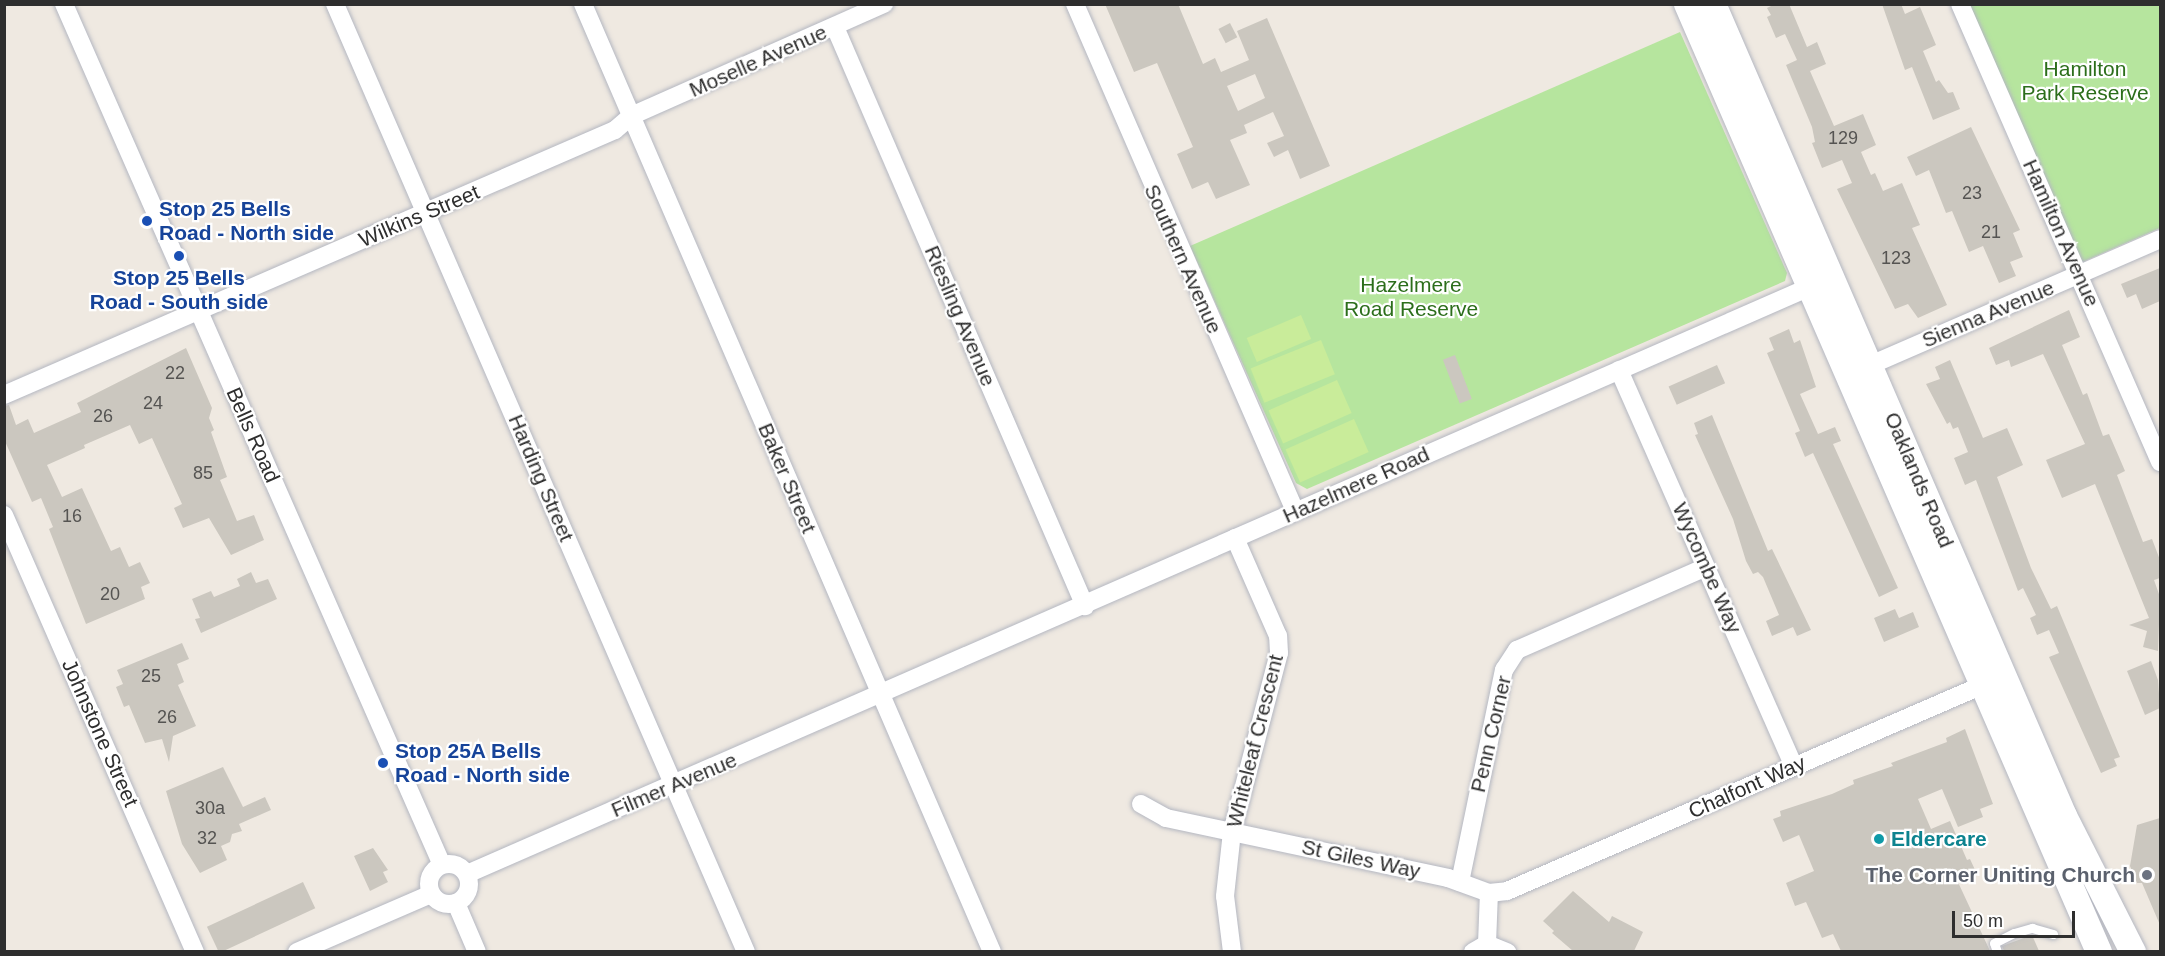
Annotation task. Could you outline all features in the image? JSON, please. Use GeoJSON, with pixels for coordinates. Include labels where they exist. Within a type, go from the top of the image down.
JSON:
{"type":"FeatureCollection","features":[{"type":"Feature","properties":{"kind":"main road","name":"Oaklands Road"},"geometry":{"type":"LineString","coordinates":[[1687,4],[1821,282]]}},
{"type":"Feature","properties":{"kind":"main road","name":"Oaklands Road"},"geometry":{"type":"LineString","coordinates":[[1713,4],[1821,282],[1994,680],[2099,951]]}},
{"type":"Feature","properties":{"kind":"main road","name":"Oaklands Road"},"geometry":{"type":"LineString","coordinates":[[1994,680],[2133,951]]}},
{"type":"Feature","properties":{"kind":"street","name":"Bells Road"},"geometry":{"type":"LineString","coordinates":[[64,4],[442,865]]}},
{"type":"Feature","properties":{"kind":"street","name":"Harding Street"},"geometry":{"type":"LineString","coordinates":[[335,4],[746,951]]}},
{"type":"Feature","properties":{"kind":"street","name":"Baker Street"},"geometry":{"type":"LineString","coordinates":[[583,4],[992,951]]}},
{"type":"Feature","properties":{"kind":"street","name":"Moselle Avenue"},"geometry":{"type":"LineString","coordinates":[[631,116],[884,4]]}},
{"type":"Feature","properties":{"kind":"street","name":"Southern Avenue"},"geometry":{"type":"LineString","coordinates":[[1075,4],[1175,242],[1295,511]]}},
{"type":"Feature","properties":{"kind":"street","name":"Hamilton Avenue"},"geometry":{"type":"LineString","coordinates":[[1960,4],[2160,462]]}},
{"type":"Feature","properties":{"kind":"street","name":"Riesling Avenue"},"geometry":{"type":"LineString","coordinates":[[835,27],[1085,606]]}},
{"type":"Feature","properties":{"kind":"street","name":"Wilkins Street"},"geometry":{"type":"LineString","coordinates":[[4,395],[615,130],[631,116]]}},
{"type":"Feature","properties":{"kind":"street","name":"Sienna Avenue"},"geometry":{"type":"LineString","coordinates":[[1859,370],[2160,239]]}},
{"type":"Feature","properties":{"kind":"street","name":"Hazelmere Road"},"geometry":{"type":"LineString","coordinates":[[881,695],[1295,511],[1821,282]]}},
{"type":"Feature","properties":{"kind":"street","name":"Wycombe Way"},"geometry":{"type":"LineString","coordinates":[[1619,370],[1794,766]]}},
{"type":"Feature","properties":{"kind":"street","name":"Johnstone Street"},"geometry":{"type":"LineString","coordinates":[[4,515],[195,951]]}},
{"type":"Feature","properties":{"kind":"street","name":"Whiteleaf Crescent"},"geometry":{"type":"LineString","coordinates":[[1232,951],[1225,896],[1232,832],[1279,653],[1278,636],[1235,538]]}},
{"type":"Feature","properties":{"kind":"street","name":"Penn Corner"},"geometry":{"type":"LineString","coordinates":[[1460,882],[1504,670],[1517,650],[1706,567]]}},
{"type":"Feature","properties":{"kind":"street","name":"Chalfont Way"},"geometry":{"type":"LineString","coordinates":[[1489,893],[1507,891],[1994,680]]}},
{"type":"Feature","properties":{"kind":"street","name":"Filmer Avenue"},"geometry":{"type":"LineString","coordinates":[[467,874],[881,695]]}},
{"type":"Feature","properties":{"kind":"street","name":"St Giles Way"},"geometry":{"type":"LineString","coordinates":[[1141,804],[1166,818],[1460,882],[1489,893]]}},
{"type":"Feature","properties":{"kind":"street"},"geometry":{"type":"LineString","coordinates":[[453,864],[467,874],[466,894],[456,903],[439,902],[431,894],[431,874],[442,865],[453,864]]}},
{"type":"Feature","properties":{"kind":"street"},"geometry":{"type":"LineString","coordinates":[[1489,893],[1480,948],[1508,951]]}},
{"type":"Feature","properties":{"kind":"street"},"geometry":{"type":"LineString","coordinates":[[297,951],[431,894]]}},
{"type":"Feature","properties":{"kind":"street"},"geometry":{"type":"LineString","coordinates":[[456,903],[477,951]]}},
{"type":"Feature","properties":{"kind":"lane"},"geometry":{"type":"LineString","coordinates":[[1997,951],[1994,943],[2014,933],[2032,928],[2053,934]]}},
{"type":"Feature","properties":{"kind":"green space","name":"Hamilton Park Reserve"},"geometry":{"type":"Polygon","coordinates":[[[1968,5],[2160,5],[2160,228],[2080,263],[1968,5]]]}},
{"type":"Feature","properties":{"kind":"green space","name":"Hazelmere Road Reserve"},"geometry":{"type":"Polygon","coordinates":[[[1680,32],[1787,273],[1785,281],[1307,489],[1296,483],[1190,246],[1680,32]]]}},
{"type":"Feature","properties":{"kind":"green space"},"geometry":{"type":"Polygon","coordinates":[[[1301,315],[1311,339],[1257,362],[1247,338],[1301,315]]]}},
{"type":"Feature","properties":{"kind":"green space"},"geometry":{"type":"Polygon","coordinates":[[[1321,340],[1335,374],[1264,403],[1251,368],[1321,340]]]}},
{"type":"Feature","properties":{"kind":"green space"},"geometry":{"type":"Polygon","coordinates":[[[1337,380],[1352,413],[1283,443],[1268,411],[1337,380]]]}},
{"type":"Feature","properties":{"kind":"green space"},"geometry":{"type":"Polygon","coordinates":[[[1354,419],[1369,452],[1300,482],[1285,450],[1354,419]]]}},
{"type":"Feature","properties":{"kind":"building"},"geometry":{"type":"Polygon","coordinates":[[[1105,4],[1178,4],[1203,64],[1215,58],[1221,72],[1249,60],[1237,31],[1267,18],[1330,166],[1300,179],[1288,150],[1274,157],[1267,143],[1284,136],[1273,112],[1244,125],[1247,133],[1230,140],[1250,185],[1216,199],[1208,182],[1192,189],[1177,154],[1193,147],[1157,63],[1134,72],[1105,4]],[[1255,74],[1227,86],[1238,111],[1265,98],[1255,74]]]}},
{"type":"Feature","properties":{"kind":"building"},"geometry":{"type":"Polygon","coordinates":[[[1775,4],[1789,4],[1807,47],[1817,42],[1826,64],[1810,71],[1834,126],[1863,114],[1876,145],[1861,152],[1871,175],[1875,173],[1883,191],[1902,183],[1920,225],[1912,228],[1947,305],[1918,318],[1908,304],[1895,309],[1837,189],[1852,183],[1842,160],[1822,168],[1812,143],[1815,142],[1812,127],[1786,65],[1797,60],[1785,34],[1776,38],[1767,17],[1771,15],[1767,8],[1775,4]]]}},
{"type":"Feature","properties":{"kind":"building"},"geometry":{"type":"Polygon","coordinates":[[[1882,4],[1901,4],[1905,14],[1920,7],[1936,45],[1923,51],[1936,82],[1939,80],[1948,93],[1953,92],[1960,109],[1933,120],[1912,67],[1905,70],[1882,4]]]}},
{"type":"Feature","properties":{"kind":"building"},"geometry":{"type":"Polygon","coordinates":[[[1230,23],[1237,37],[1226,43],[1218,29],[1230,23]]]}},
{"type":"Feature","properties":{"kind":"building"},"geometry":{"type":"Polygon","coordinates":[[[1971,127],[2020,230],[2013,233],[2023,257],[2010,262],[2016,276],[1999,283],[1983,246],[1969,252],[1952,211],[1946,213],[1929,170],[1916,176],[1907,157],[1971,127]]]}},
{"type":"Feature","properties":{"kind":"building"},"geometry":{"type":"Polygon","coordinates":[[[2160,268],[2160,301],[2142,309],[2136,294],[2127,298],[2121,284],[2160,268]]]}},
{"type":"Feature","properties":{"kind":"building"},"geometry":{"type":"Polygon","coordinates":[[[2069,310],[2080,337],[2062,345],[2083,395],[2087,393],[2103,436],[2109,434],[2125,471],[2117,475],[2143,542],[2152,539],[2160,560],[2160,578],[2154,580],[2160,597],[2158,651],[2143,647],[2147,631],[2129,625],[2149,618],[2095,484],[2062,498],[2046,460],[2085,444],[2043,354],[2011,367],[2009,360],[1996,365],[1989,348],[2069,310]]]}},
{"type":"Feature","properties":{"kind":"building"},"geometry":{"type":"Polygon","coordinates":[[[1789,329],[1794,343],[1800,340],[1816,387],[1800,394],[1818,434],[1835,427],[1841,441],[1833,444],[1898,588],[1879,597],[1813,453],[1805,457],[1795,433],[1800,431],[1767,353],[1774,350],[1769,338],[1789,329]]]}},
{"type":"Feature","properties":{"kind":"building"},"geometry":{"type":"Polygon","coordinates":[[[186,348],[212,408],[209,418],[214,430],[211,432],[227,477],[220,480],[237,521],[254,515],[264,540],[231,555],[209,518],[183,528],[174,508],[182,504],[152,438],[139,444],[130,425],[84,445],[85,448],[47,465],[62,497],[82,488],[111,551],[120,547],[129,567],[140,562],[150,583],[141,587],[145,599],[86,624],[49,529],[53,527],[41,498],[32,502],[4,439],[4,406],[9,405],[16,425],[28,419],[34,433],[81,412],[77,403],[186,348]]]}},
{"type":"Feature","properties":{"kind":"building"},"geometry":{"type":"Polygon","coordinates":[[[1455,355],[1472,399],[1460,404],[1443,360],[1455,355]]]}},
{"type":"Feature","properties":{"kind":"building"},"geometry":{"type":"Polygon","coordinates":[[[1950,360],[1983,438],[2007,428],[2023,465],[1997,477],[2031,568],[2051,609],[2057,606],[2120,757],[2114,759],[2117,766],[2101,773],[2049,657],[2059,653],[2049,630],[2037,635],[2030,618],[2036,615],[2023,588],[2018,591],[1976,480],[1965,485],[1954,458],[1968,452],[1958,427],[1953,429],[1950,422],[1947,424],[1926,384],[1940,379],[1935,367],[1950,360]]]}},
{"type":"Feature","properties":{"kind":"building"},"geometry":{"type":"Polygon","coordinates":[[[1717,365],[1725,383],[1677,405],[1669,387],[1717,365]]]}},
{"type":"Feature","properties":{"kind":"building"},"geometry":{"type":"Polygon","coordinates":[[[1712,415],[1768,551],[1772,549],[1811,630],[1797,636],[1793,627],[1772,636],[1766,621],[1779,615],[1763,577],[1758,572],[1753,574],[1746,561],[1733,519],[1695,435],[1698,434],[1694,423],[1712,415]]]}},
{"type":"Feature","properties":{"kind":"building"},"geometry":{"type":"Polygon","coordinates":[[[251,572],[256,583],[268,579],[277,599],[201,633],[195,619],[200,618],[192,599],[211,591],[214,597],[240,586],[237,579],[251,572]]]}},
{"type":"Feature","properties":{"kind":"building"},"geometry":{"type":"Polygon","coordinates":[[[1895,609],[1899,618],[1913,612],[1919,627],[1884,642],[1874,618],[1895,609]]]}},
{"type":"Feature","properties":{"kind":"building"},"geometry":{"type":"Polygon","coordinates":[[[182,643],[189,659],[177,664],[184,682],[178,685],[196,726],[173,736],[169,762],[162,739],[145,743],[129,705],[124,707],[116,687],[123,684],[117,670],[182,643]]]}},
{"type":"Feature","properties":{"kind":"building"},"geometry":{"type":"Polygon","coordinates":[[[2151,661],[2158,680],[2160,708],[2145,715],[2127,671],[2151,661]]]}},
{"type":"Feature","properties":{"kind":"building","name":"Eldercare"},"geometry":{"type":"Polygon","coordinates":[[[1965,729],[1993,804],[1980,809],[1983,817],[1958,827],[1942,789],[1918,799],[1931,829],[1950,821],[1967,860],[1970,859],[1976,872],[1957,880],[1990,951],[1841,951],[1833,934],[1822,938],[1806,902],[1795,906],[1786,883],[1814,871],[1799,835],[1783,842],[1773,819],[1781,816],[1780,811],[1832,794],[1854,784],[1853,780],[1893,766],[1891,763],[1947,742],[1946,738],[1965,729]]]}},
{"type":"Feature","properties":{"kind":"building"},"geometry":{"type":"Polygon","coordinates":[[[223,767],[243,807],[265,797],[271,810],[239,824],[242,831],[232,834],[230,842],[221,846],[227,860],[200,873],[182,844],[166,791],[223,767]]]}},
{"type":"Feature","properties":{"kind":"building","name":"The Corner Uniting Church"},"geometry":{"type":"Polygon","coordinates":[[[2160,818],[2160,925],[2142,883],[2137,883],[2130,866],[2137,825],[2160,818]]]}},
{"type":"Feature","properties":{"kind":"building"},"geometry":{"type":"Polygon","coordinates":[[[373,848],[388,870],[383,872],[388,882],[370,891],[354,856],[373,848]]]}},
{"type":"Feature","properties":{"kind":"building"},"geometry":{"type":"Polygon","coordinates":[[[303,882],[315,908],[222,952],[219,952],[207,927],[303,882]]]}},
{"type":"Feature","properties":{"kind":"building"},"geometry":{"type":"Polygon","coordinates":[[[1573,891],[1609,922],[1612,916],[1643,932],[1634,951],[1573,951],[1552,933],[1554,931],[1543,921],[1573,891]]]}},
{"type":"Feature","properties":{"kind":"building"},"geometry":{"type":"Polygon","coordinates":[[[2032,935],[2039,951],[2004,951],[2002,946],[2032,935]]]}},
{"type":"Feature","properties":{"kind":"place","name":"Stop 25 Bells Road - North side"},"geometry":{"type":"Point","coordinates":[147,221]}},
{"type":"Feature","properties":{"kind":"place","name":"Stop 25 Bells Road - South side"},"geometry":{"type":"Point","coordinates":[179,256]}},
{"type":"Feature","properties":{"kind":"place","name":"Stop 25A Bells Road - North side"},"geometry":{"type":"Point","coordinates":[383,763]}},
{"type":"Feature","properties":{"kind":"place","name":"Eldercare"},"geometry":{"type":"Point","coordinates":[1879,839]}},
{"type":"Feature","properties":{"kind":"place","name":"The Corner Uniting Church"},"geometry":{"type":"Point","coordinates":[2147,875]}}]}
